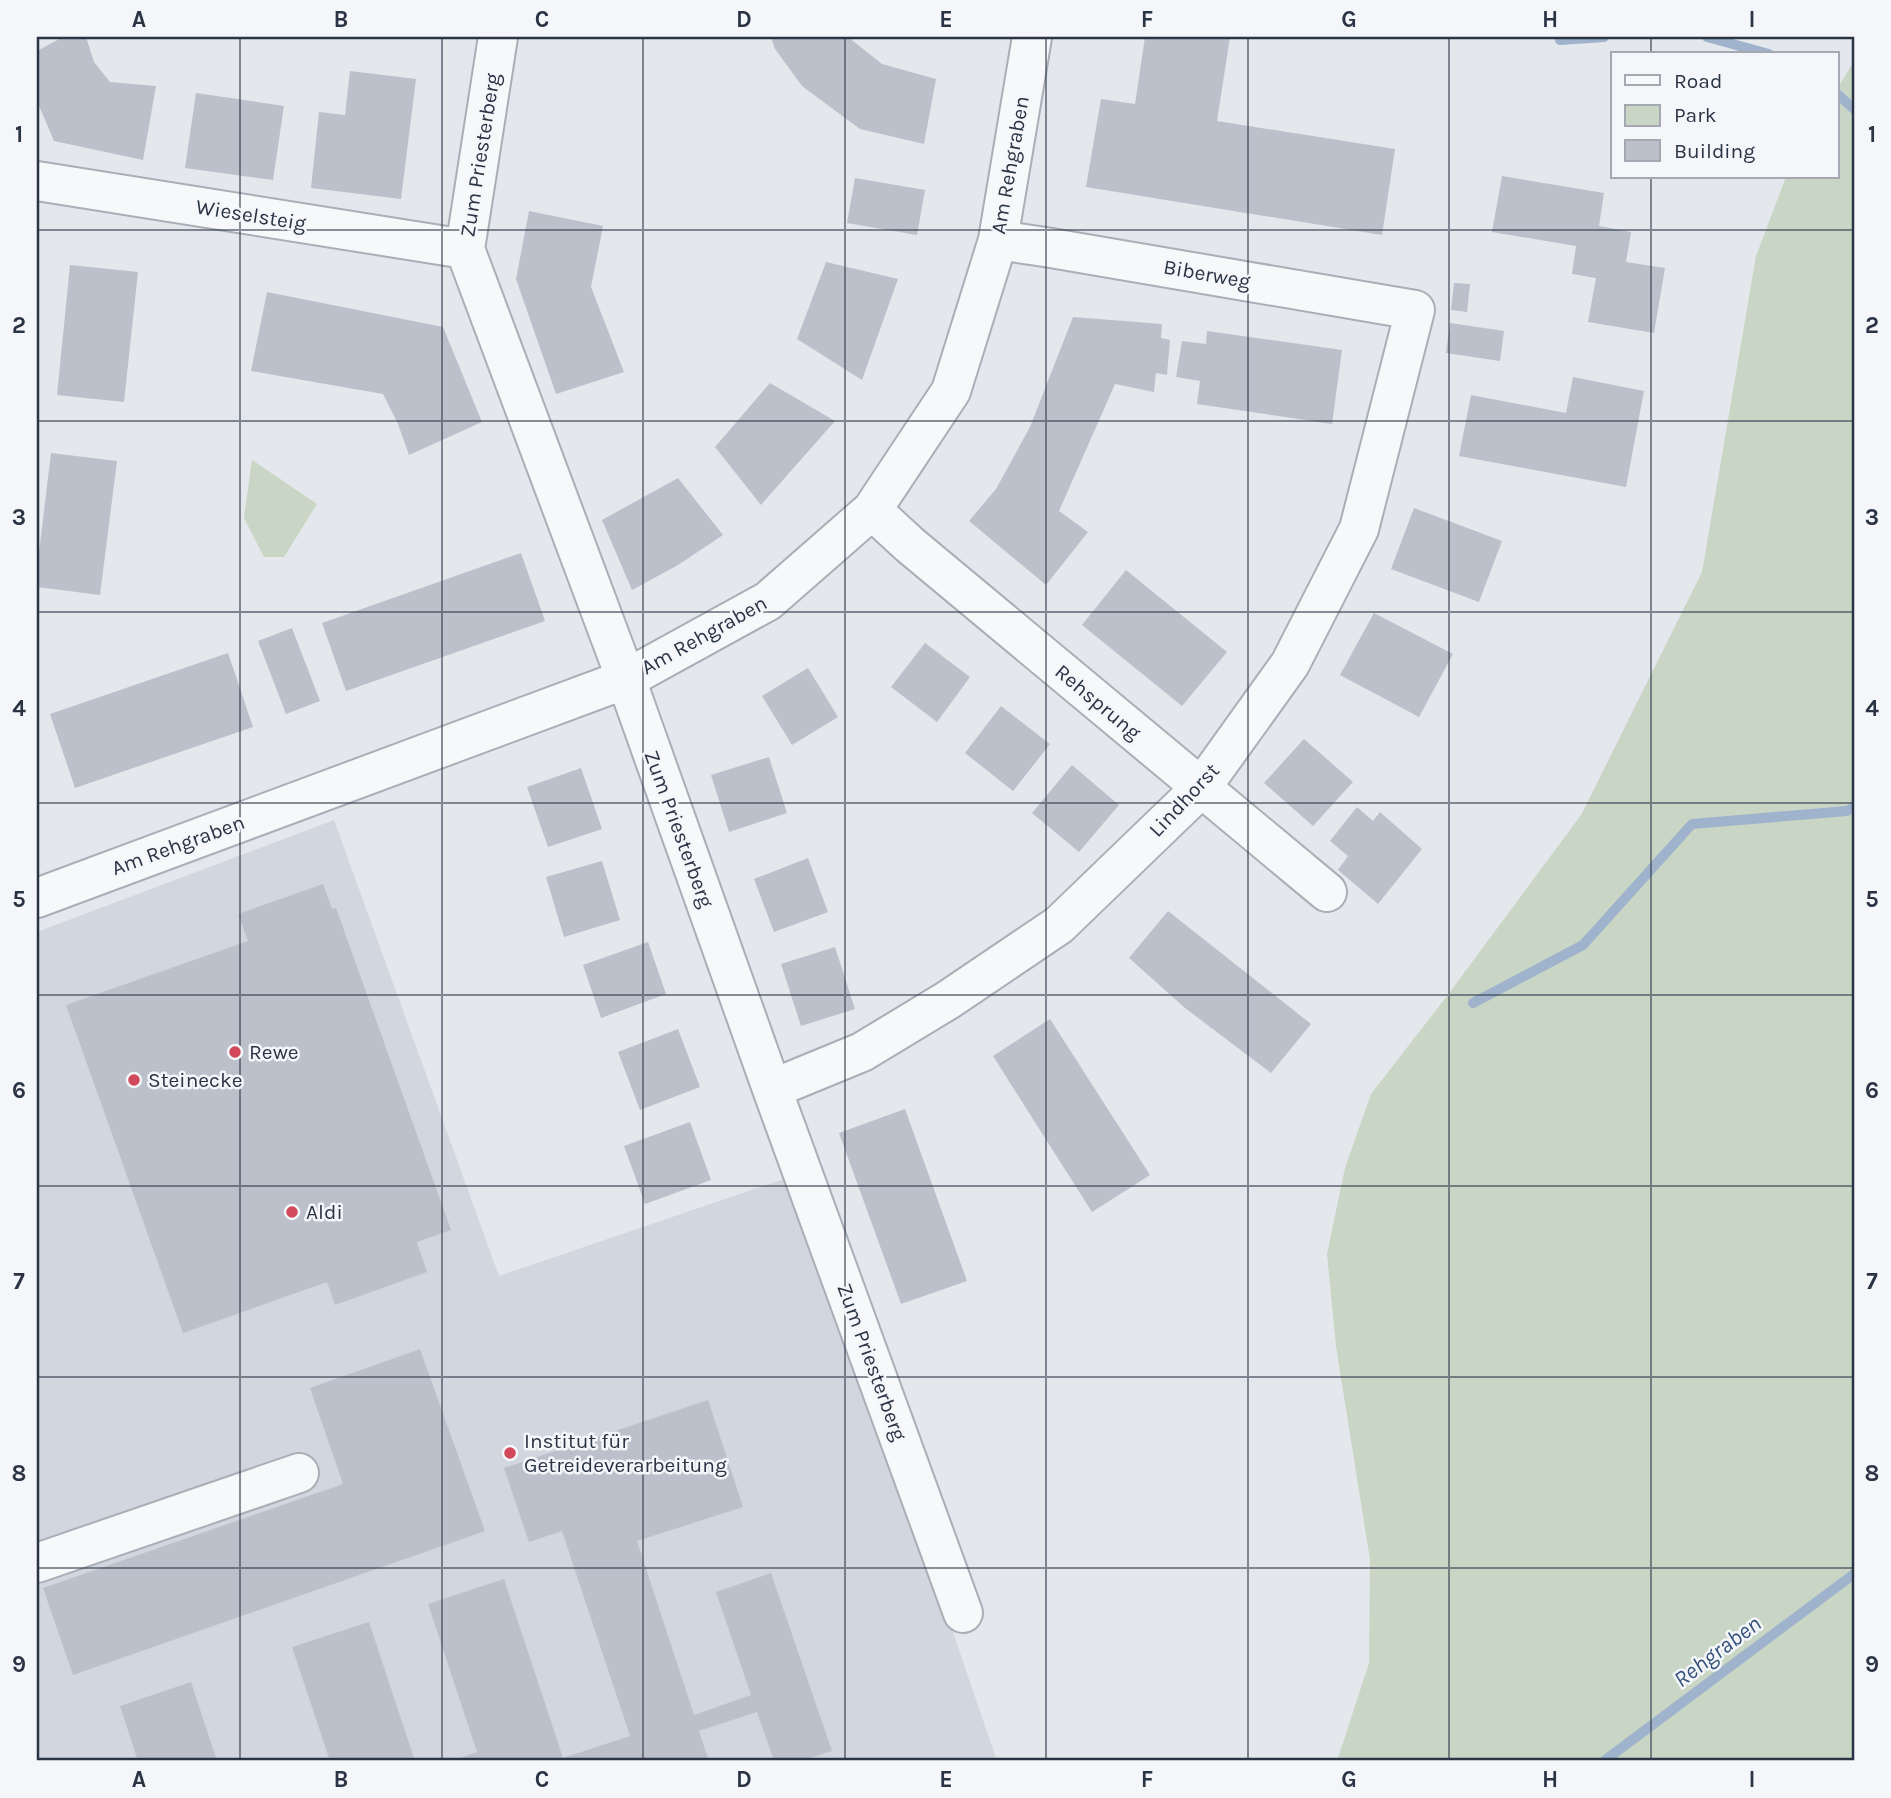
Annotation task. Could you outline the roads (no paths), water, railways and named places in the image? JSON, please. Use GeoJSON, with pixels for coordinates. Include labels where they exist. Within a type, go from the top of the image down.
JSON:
{"type":"FeatureCollection","features":[{"type":"Feature","properties":{"kind":"street","name":"Zum Priesterberg"},"geometry":{"type":"LineString","coordinates":[[498,37],[465,249],[626,678],[963,1613]]}},
{"type":"Feature","properties":{"kind":"street","name":"Am Rehgraben"},"geometry":{"type":"LineString","coordinates":[[39,891],[626,678],[768,601],[872,510],[951,391],[998,240],[1031,37]]}},
{"type":"Feature","properties":{"kind":"street","name":"Wieselsteig"},"geometry":{"type":"LineString","coordinates":[[37,181],[465,249]]}},
{"type":"Feature","properties":{"kind":"street","name":"Biberweg"},"geometry":{"type":"LineString","coordinates":[[998,240],[1415,310]]}},
{"type":"Feature","properties":{"kind":"street","name":"Lindhorst"},"geometry":{"type":"LineString","coordinates":[[772,1089],[862,1052],[947,1000],[1059,925],[1201,788],[1290,664],[1359,529],[1415,310]]}},
{"type":"Feature","properties":{"kind":"street","name":"Rehsprung"},"geometry":{"type":"LineString","coordinates":[[872,510],[909,545],[1327,892]]}},
{"type":"Feature","properties":{"kind":"street"},"geometry":{"type":"LineString","coordinates":[[37,1563],[299,1473]]}},
{"type":"Feature","properties":{"kind":"waterway"},"geometry":{"type":"LineString","coordinates":[[1560,40],[1604,37]]}},
{"type":"Feature","properties":{"kind":"waterway"},"geometry":{"type":"LineString","coordinates":[[1707,37],[1762,52]]}},
{"type":"Feature","properties":{"kind":"waterway"},"geometry":{"type":"LineString","coordinates":[[1839,96],[1854,109]]}},
{"type":"Feature","properties":{"kind":"waterway"},"geometry":{"type":"LineString","coordinates":[[1473,1003],[1583,945],[1692,824],[1847,811],[1854,807]]}},
{"type":"Feature","properties":{"kind":"waterway","name":"Rehgraben"},"geometry":{"type":"LineString","coordinates":[[1604,1761],[1854,1574]]}},
{"type":"Feature","properties":{"kind":"place","name":"Rewe"},"geometry":{"type":"Point","coordinates":[235,1052]}},
{"type":"Feature","properties":{"kind":"place","name":"Steinecke"},"geometry":{"type":"Point","coordinates":[134,1080]}},
{"type":"Feature","properties":{"kind":"place","name":"Aldi"},"geometry":{"type":"Point","coordinates":[292,1212]}},
{"type":"Feature","properties":{"kind":"place","name":"Institut für Getreideverarbeitung"},"geometry":{"type":"Point","coordinates":[510,1453]}}]}
